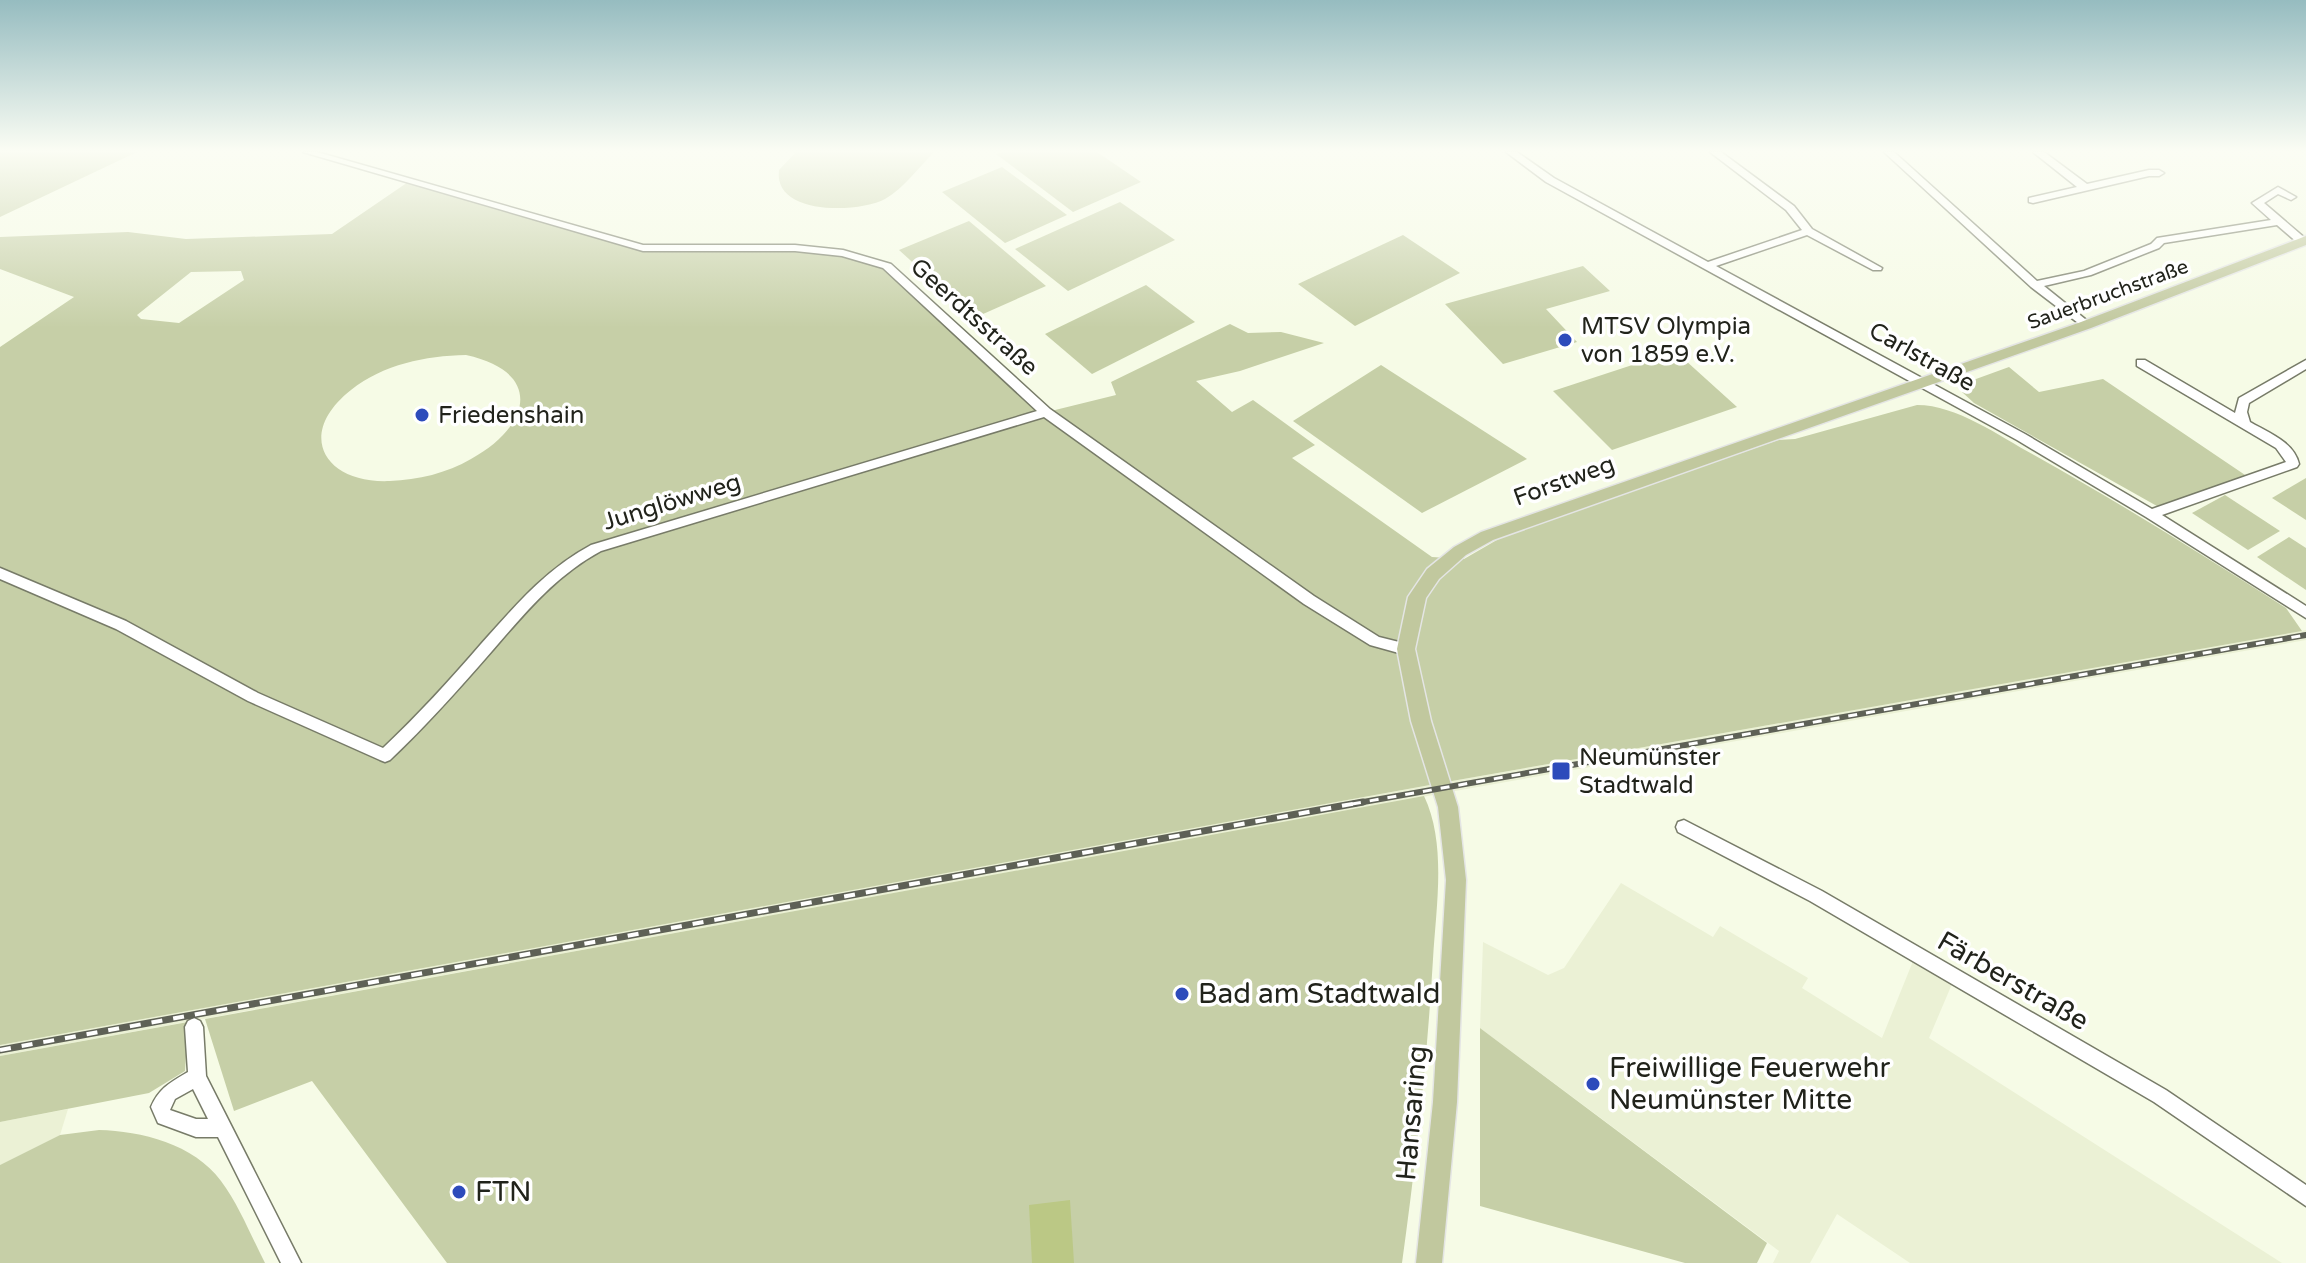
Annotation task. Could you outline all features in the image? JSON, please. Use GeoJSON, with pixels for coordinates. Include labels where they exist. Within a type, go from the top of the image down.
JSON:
{"type":"FeatureCollection","features":[{"type":"Feature","properties":{"kind":"main road","name":"Sauerbruchstraße"},"geometry":{"type":"LineString","coordinates":[[1923,383],[2086,325],[2305,241]]}},
{"type":"Feature","properties":{"kind":"main road","name":"Forstweg"},"geometry":{"type":"LineString","coordinates":[[1439,778],[1413,692],[1406,649],[1417,597],[1460,551],[1487,536],[1923,383]]}},
{"type":"Feature","properties":{"kind":"main road","name":"Hansaring"},"geometry":{"type":"LineString","coordinates":[[1429,1263],[1445,1102],[1456,880],[1448,807],[1439,778]]}},
{"type":"Feature","properties":{"kind":"street","name":"Geerdtsstraße"},"geometry":{"type":"LineString","coordinates":[[514,211],[643,248],[782,247],[867,258],[887,266],[1046,412],[1309,600],[1375,641],[1406,649]]}},
{"type":"Feature","properties":{"kind":"street","name":"Carlstraße"},"geometry":{"type":"LineString","coordinates":[[1608,211],[1923,383],[2151,514],[2306,613]]}},
{"type":"Feature","properties":{"kind":"street"},"geometry":{"type":"LineString","coordinates":[[1792,211],[1808,231],[1877,268]]}},
{"type":"Feature","properties":{"kind":"street"},"geometry":{"type":"LineString","coordinates":[[1954,211],[2035,285],[2086,325]]}},
{"type":"Feature","properties":{"kind":"street"},"geometry":{"type":"LineString","coordinates":[[2266,211],[2305,241]]}},
{"type":"Feature","properties":{"kind":"street"},"geometry":{"type":"LineString","coordinates":[[2035,285],[2087,273],[2155,246],[2161,240],[2278,222]]}},
{"type":"Feature","properties":{"kind":"street"},"geometry":{"type":"LineString","coordinates":[[1708,265],[1808,231]]}},
{"type":"Feature","properties":{"kind":"street"},"geometry":{"type":"LineString","coordinates":[[2141,363],[2280,445],[2291,456],[2293,464],[2151,514]]}},
{"type":"Feature","properties":{"kind":"street"},"geometry":{"type":"LineString","coordinates":[[2245,424],[2241,412],[2243,401],[2306,364]]}},
{"type":"Feature","properties":{"kind":"street","name":"Junglöwweg"},"geometry":{"type":"LineString","coordinates":[[0,573],[121,625],[253,697],[385,756],[420,723],[532,596],[571,559],[611,544],[1046,412]]}},
{"type":"Feature","properties":{"kind":"street","name":"Färberstraße"},"geometry":{"type":"LineString","coordinates":[[1684,827],[1816,896],[2160,1096],[2306,1196]]}},
{"type":"Feature","properties":{"kind":"street"},"geometry":{"type":"LineString","coordinates":[[194,1027],[197,1077],[291,1263]]}},
{"type":"Feature","properties":{"kind":"street"},"geometry":{"type":"LineString","coordinates":[[197,1077],[169,1093],[160,1107],[164,1117],[196,1128],[222,1128]]}},
{"type":"Feature","properties":{"kind":"shaded area"},"geometry":{"type":"Polygon","coordinates":[[[366,211],[517,211],[643,248],[722,246],[843,253],[887,267],[1047,412],[1116,395],[1111,382],[1230,324],[1248,333],[1281,332],[1324,343],[1240,371],[1196,381],[1232,412],[1253,400],[1315,445],[1292,458],[1432,557],[1464,559],[1502,537],[1778,440],[1795,439],[1917,405],[1932,406],[1977,423],[2161,530],[2286,608],[2302,631],[1452,781],[0,1045],[0,347],[74,297],[0,269],[0,237],[128,232],[186,239],[332,234],[366,211]],[[241,271],[191,272],[137,315],[141,319],[179,323],[244,280],[241,271]],[[466,355],[435,357],[391,368],[364,381],[334,407],[324,423],[321,439],[325,453],[334,465],[348,474],[367,480],[390,481],[432,475],[471,459],[506,431],[516,416],[520,401],[518,387],[508,374],[491,363],[466,355]]]}},
{"type":"Feature","properties":{"kind":"shaded area"},"geometry":{"type":"Polygon","coordinates":[[[965,211],[1062,211],[1067,215],[1005,243],[965,211]]]}},
{"type":"Feature","properties":{"kind":"shaded area"},"geometry":{"type":"Polygon","coordinates":[[[1100,211],[1133,211],[1175,240],[1068,291],[1015,249],[1100,211]]]}},
{"type":"Feature","properties":{"kind":"shaded area"},"geometry":{"type":"Polygon","coordinates":[[[969,221],[1046,286],[974,318],[899,250],[969,221]]]}},
{"type":"Feature","properties":{"kind":"shaded area"},"geometry":{"type":"Polygon","coordinates":[[[1403,235],[1460,273],[1355,326],[1298,284],[1403,235]]]}},
{"type":"Feature","properties":{"kind":"shaded area"},"geometry":{"type":"Polygon","coordinates":[[[1583,266],[1610,291],[1546,309],[1577,342],[1503,364],[1445,304],[1583,266]]]}},
{"type":"Feature","properties":{"kind":"shaded area"},"geometry":{"type":"Polygon","coordinates":[[[1146,285],[1195,322],[1092,374],[1045,334],[1146,285]]]}},
{"type":"Feature","properties":{"kind":"shaded area"},"geometry":{"type":"Polygon","coordinates":[[[1675,351],[1737,407],[1612,450],[1553,391],[1675,351]]]}},
{"type":"Feature","properties":{"kind":"shaded area"},"geometry":{"type":"Polygon","coordinates":[[[1381,365],[1527,459],[1422,513],[1293,421],[1381,365]]]}},
{"type":"Feature","properties":{"kind":"shaded area"},"geometry":{"type":"Polygon","coordinates":[[[2009,367],[2039,392],[2103,379],[2251,479],[2164,510],[1974,403],[1962,392],[1965,383],[2009,367]]]}},
{"type":"Feature","properties":{"kind":"shaded area"},"geometry":{"type":"Polygon","coordinates":[[[2306,478],[2306,520],[2272,498],[2306,478]]]}},
{"type":"Feature","properties":{"kind":"shaded area"},"geometry":{"type":"Polygon","coordinates":[[[2225,495],[2280,531],[2248,550],[2192,513],[2225,495]]]}},
{"type":"Feature","properties":{"kind":"shaded area"},"geometry":{"type":"Polygon","coordinates":[[[2289,537],[2306,548],[2306,590],[2257,557],[2289,537]]]}},
{"type":"Feature","properties":{"kind":"shaded area"},"geometry":{"type":"Polygon","coordinates":[[[2306,630],[2306,640],[1455,791],[0,1056],[0,1045],[1452,781],[2306,630]]]}},
{"type":"Feature","properties":{"kind":"shaded area"},"geometry":{"type":"Polygon","coordinates":[[[1424,796],[1436,834],[1438,897],[1424,1073],[1402,1263],[447,1263],[312,1081],[234,1111],[205,1019],[1424,796]]]}},
{"type":"Feature","properties":{"kind":"shaded area"},"geometry":{"type":"Polygon","coordinates":[[[1621,883],[1713,937],[1720,926],[1808,978],[1802,988],[1882,1038],[1913,961],[1952,984],[1929,1038],[2282,1263],[1910,1263],[1837,1214],[1810,1263],[1773,1263],[1779,1251],[1480,1028],[1483,942],[1548,975],[1564,968],[1621,883]]]}},
{"type":"Feature","properties":{"kind":"shaded area"},"geometry":{"type":"Polygon","coordinates":[[[188,1022],[185,1071],[149,1093],[0,1122],[0,1056],[188,1022]]]}},
{"type":"Feature","properties":{"kind":"shaded area"},"geometry":{"type":"Polygon","coordinates":[[[1480,1028],[1767,1243],[1757,1263],[1685,1263],[1480,1206],[1480,1028]]]}},
{"type":"Feature","properties":{"kind":"shaded area"},"geometry":{"type":"Polygon","coordinates":[[[68,1109],[60,1135],[0,1165],[0,1122],[68,1109]]]}},
{"type":"Feature","properties":{"kind":"shaded area"},"geometry":{"type":"Polygon","coordinates":[[[99,1130],[132,1133],[166,1142],[210,1168],[239,1210],[265,1263],[0,1263],[0,1165],[60,1135],[99,1130]]]}},
{"type":"Feature","properties":{"kind":"shaded area"},"geometry":{"type":"Polygon","coordinates":[[[1070,1200],[1074,1263],[1032,1263],[1029,1205],[1070,1200]]]}},
{"type":"Feature","properties":{"kind":"railway"},"geometry":{"type":"LineString","coordinates":[[1352,804],[2306,635]]}},
{"type":"Feature","properties":{"kind":"railway"},"geometry":{"type":"LineString","coordinates":[[1352,804],[1363,802]]}},
{"type":"Feature","properties":{"kind":"railway"},"geometry":{"type":"LineString","coordinates":[[0,1050],[1352,804]]}},
{"type":"Feature","properties":{"kind":"place","name":"MTSV Olympia von 1859 e.V."},"geometry":{"type":"Point","coordinates":[1565,340]}},
{"type":"Feature","properties":{"kind":"place","name":"Friedenshain"},"geometry":{"type":"Point","coordinates":[422,415]}},
{"type":"Feature","properties":{"kind":"place","name":"Neumünster Stadtwald"},"geometry":{"type":"Point","coordinates":[1561,771]}},
{"type":"Feature","properties":{"kind":"place","name":"Bad am Stadtwald"},"geometry":{"type":"Point","coordinates":[1182,994]}},
{"type":"Feature","properties":{"kind":"place","name":"Freiwillige Feuerwehr Neumünster Mitte"},"geometry":{"type":"Point","coordinates":[1593,1084]}},
{"type":"Feature","properties":{"kind":"place","name":"FTN"},"geometry":{"type":"Point","coordinates":[459,1192]}}]}
